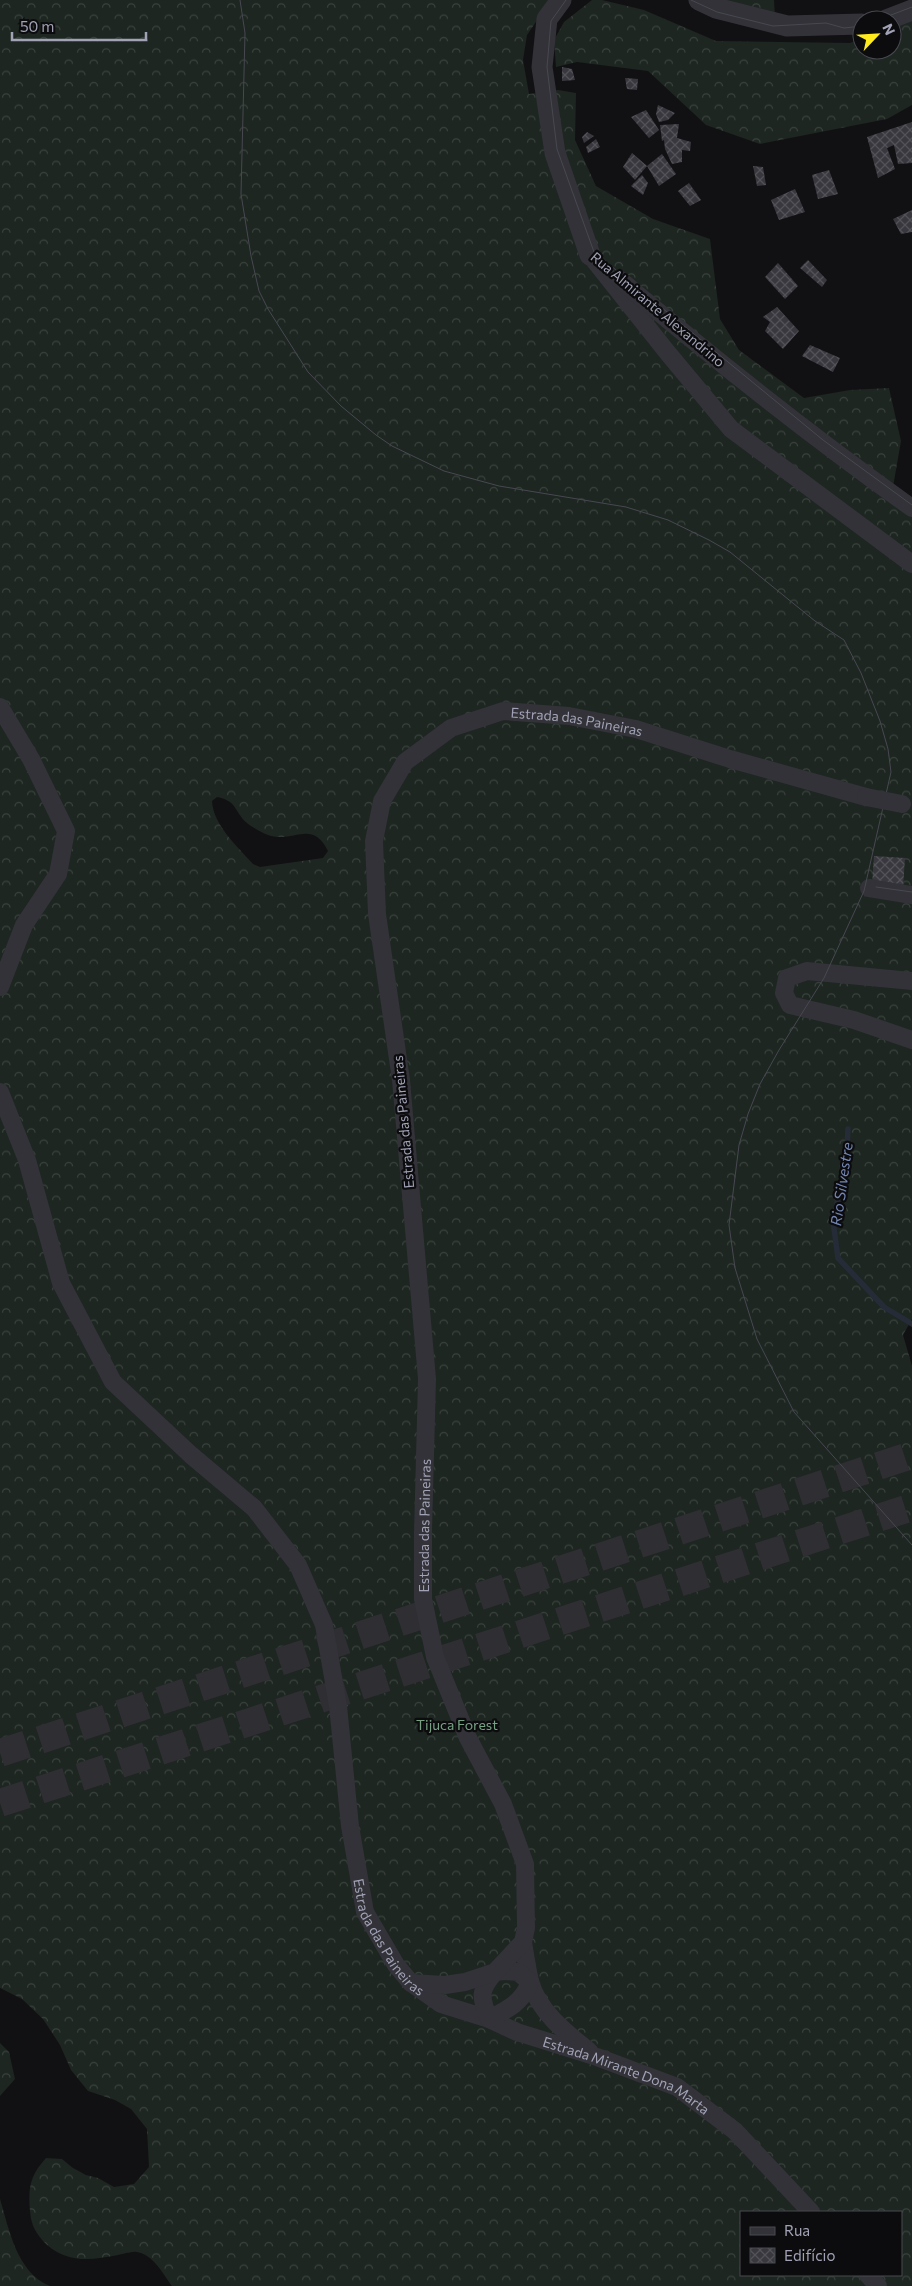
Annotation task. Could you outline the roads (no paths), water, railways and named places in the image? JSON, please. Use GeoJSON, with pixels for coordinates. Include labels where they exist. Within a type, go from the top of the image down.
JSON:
{"type":"FeatureCollection","features":[{"type":"Feature","properties":{"kind":"street","name":"Rua Almirante Alexandrino"},"geometry":{"type":"LineString","coordinates":[[561,0],[547,19],[542,67],[555,153],[590,255],[691,340],[823,445],[912,508]]}},
{"type":"Feature","properties":{"kind":"street"},"geometry":{"type":"LineString","coordinates":[[699,0],[716,8],[787,26],[852,24]]}},
{"type":"Feature","properties":{"kind":"street"},"geometry":{"type":"LineString","coordinates":[[590,255],[731,429],[912,564]]}},
{"type":"Feature","properties":{"kind":"street"},"geometry":{"type":"LineString","coordinates":[[0,707],[32,759],[66,831],[58,874],[24,925],[0,987]]}},
{"type":"Feature","properties":{"kind":"street","name":"Estrada das Paineiras"},"geometry":{"type":"LineString","coordinates":[[0,1092],[27,1160],[61,1283],[114,1382],[191,1455],[254,1508],[298,1565],[324,1625],[338,1706],[350,1826],[365,1912],[396,1965],[411,1983],[444,1985],[465,1982],[495,1972],[523,1942],[526,1928],[526,1864],[503,1804],[468,1738],[435,1657],[423,1599],[422,1532],[427,1379],[401,1080],[377,914],[374,842],[382,801],[405,762],[451,728],[503,711],[569,716],[636,729],[730,759],[866,797],[907,805]]}},
{"type":"Feature","properties":{"kind":"street"},"geometry":{"type":"LineString","coordinates":[[870,888],[912,895]]}},
{"type":"Feature","properties":{"kind":"street"},"geometry":{"type":"LineString","coordinates":[[912,980],[872,979],[807,971],[787,978],[784,993],[790,1005],[854,1020],[912,1040]]}},
{"type":"Feature","properties":{"kind":"street"},"geometry":{"type":"LineString","coordinates":[[523,1942],[530,1982],[541,2004],[564,2031],[598,2057]]}},
{"type":"Feature","properties":{"kind":"street"},"geometry":{"type":"LineString","coordinates":[[495,1972],[518,1972],[530,1982],[527,1992],[516,2004],[489,2019],[483,2006],[482,1994],[484,1984],[495,1972]]}},
{"type":"Feature","properties":{"kind":"street","name":"Estrada Mirante Dona Marta"},"geometry":{"type":"LineString","coordinates":[[411,1983],[441,2004],[489,2019],[517,2032],[598,2057],[677,2087],[735,2131],[810,2211]]}},
{"type":"Feature","properties":{"kind":"street"},"geometry":{"type":"LineString","coordinates":[[869,2276],[878,2286]]}},
{"type":"Feature","properties":{"kind":"waterway","name":"Rio Silvestre"},"geometry":{"type":"LineString","coordinates":[[848,1129],[846,1165],[833,1221],[838,1258],[884,1307],[912,1324]]}},
{"type":"Feature","properties":{"kind":"tunnel"},"geometry":{"type":"LineString","coordinates":[[0,1753],[912,1455]]}},
{"type":"Feature","properties":{"kind":"tunnel"},"geometry":{"type":"LineString","coordinates":[[0,1803],[912,1507]]}},
{"type":"Feature","properties":{"kind":"tram line"},"geometry":{"type":"LineString","coordinates":[[240,0],[245,33],[241,194],[251,256],[259,291],[268,309],[308,372],[341,406],[376,435],[392,446],[444,471],[499,486],[626,507],[668,520],[709,540],[730,552],[815,621],[844,640],[861,673],[880,721],[888,749],[891,772],[864,891],[824,978],[760,1084],[748,1114],[739,1145],[729,1225],[735,1268],[757,1339],[794,1412],[912,1545]]}},
{"type":"Feature","properties":{"kind":"tram line"},"geometry":{"type":"LineString","coordinates":[[566,0],[551,21],[547,67],[557,149],[594,252],[823,440],[912,505]]}},
{"type":"Feature","properties":{"kind":"tram line"},"geometry":{"type":"LineString","coordinates":[[691,0],[717,12],[773,26],[826,23],[844,28],[852,27]]}},
{"type":"Feature","properties":{"kind":"tram line"},"geometry":{"type":"LineString","coordinates":[[902,11],[912,7]]}},
{"type":"Feature","properties":{"kind":"tram line"},"geometry":{"type":"LineString","coordinates":[[876,887],[912,892]]}},
{"type":"Feature","properties":{"kind":"park label","name":"Tijuca Forest"},"geometry":{"type":"Point","coordinates":[457,1724]}}]}
